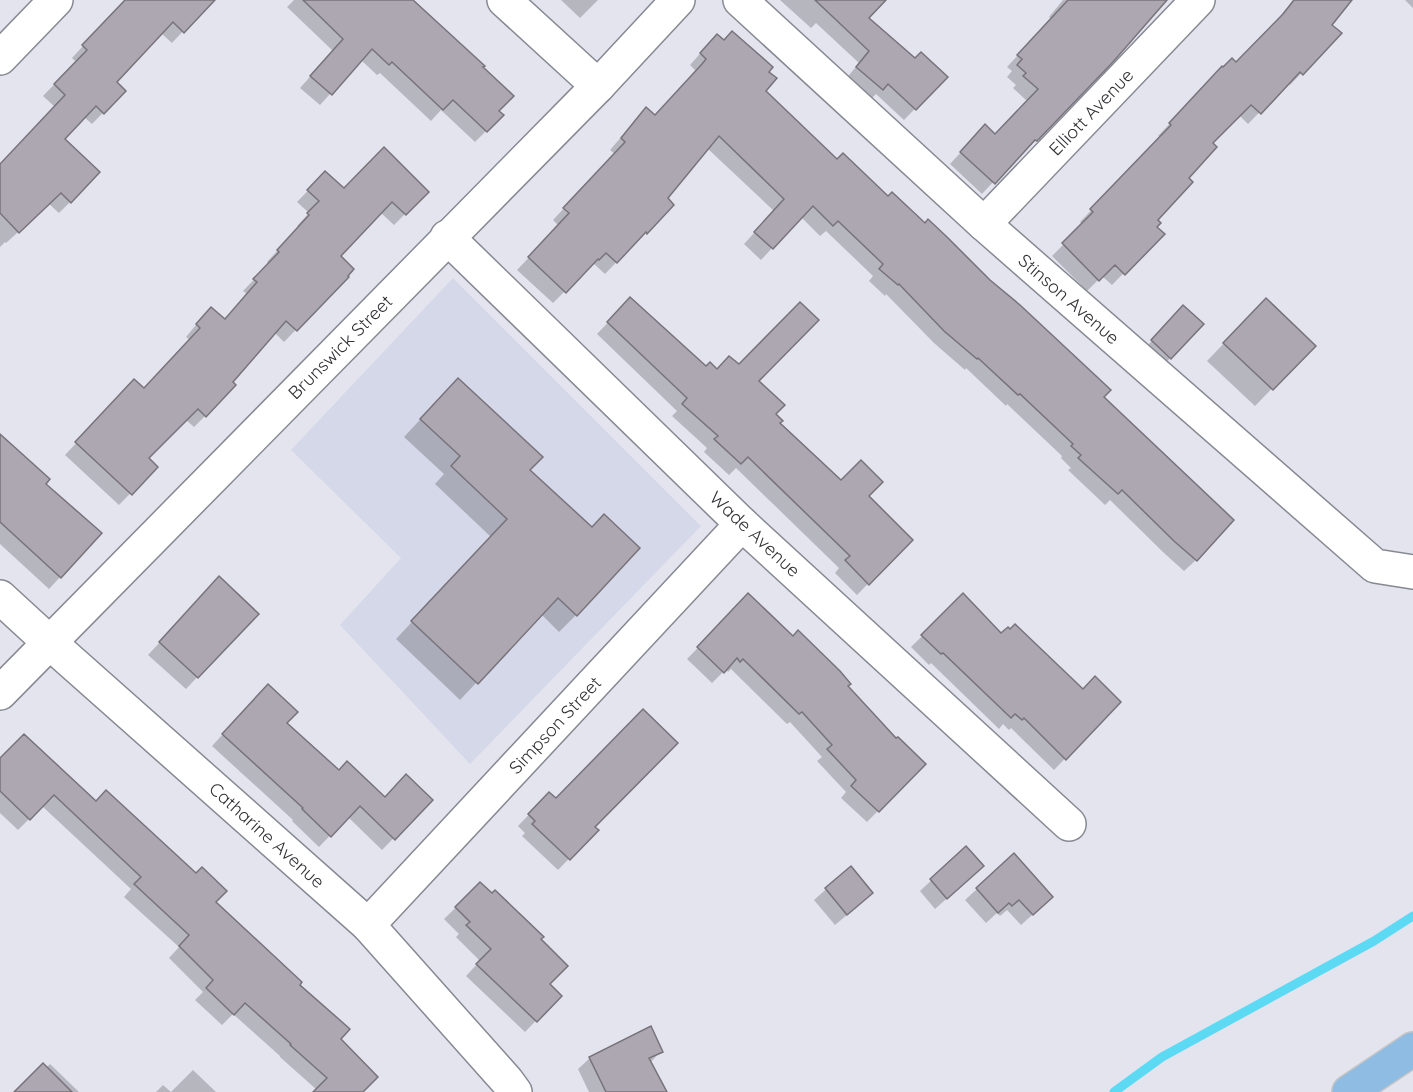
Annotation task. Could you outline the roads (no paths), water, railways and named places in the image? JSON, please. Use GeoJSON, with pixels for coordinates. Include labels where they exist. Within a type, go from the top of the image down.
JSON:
{"type":"FeatureCollection","features":[{"type":"Feature","properties":{"kind":"main road"},"geometry":{"type":"LineString","coordinates":[[1349,1092],[1413,1050]]}},
{"type":"Feature","properties":{"kind":"street"},"geometry":{"type":"LineString","coordinates":[[0,58],[56,0]]}},
{"type":"Feature","properties":{"kind":"street"},"geometry":{"type":"LineString","coordinates":[[504,0],[597,86]]}},
{"type":"Feature","properties":{"kind":"street","name":"Brunswick Street"},"geometry":{"type":"LineString","coordinates":[[0,693],[597,86],[678,0]]}},
{"type":"Feature","properties":{"kind":"street","name":"Stinson Avenue"},"geometry":{"type":"LineString","coordinates":[[740,0],[984,224],[1375,566],[1413,572]]}},
{"type":"Feature","properties":{"kind":"street","name":"Elliott Avenue"},"geometry":{"type":"LineString","coordinates":[[984,224],[1198,0]]}},
{"type":"Feature","properties":{"kind":"street","name":"Wade Avenue"},"geometry":{"type":"LineString","coordinates":[[447,237],[742,524],[1069,824]]}},
{"type":"Feature","properties":{"kind":"street","name":"Simpson Street"},"geometry":{"type":"LineString","coordinates":[[368,925],[742,524]]}},
{"type":"Feature","properties":{"kind":"street","name":"Catharine Avenue"},"geometry":{"type":"LineString","coordinates":[[0,597],[368,925],[502,1088]]}},
{"type":"Feature","properties":{"kind":"waterway"},"geometry":{"type":"LineString","coordinates":[[1114,1092],[1162,1057],[1374,941],[1413,916]]}}]}
